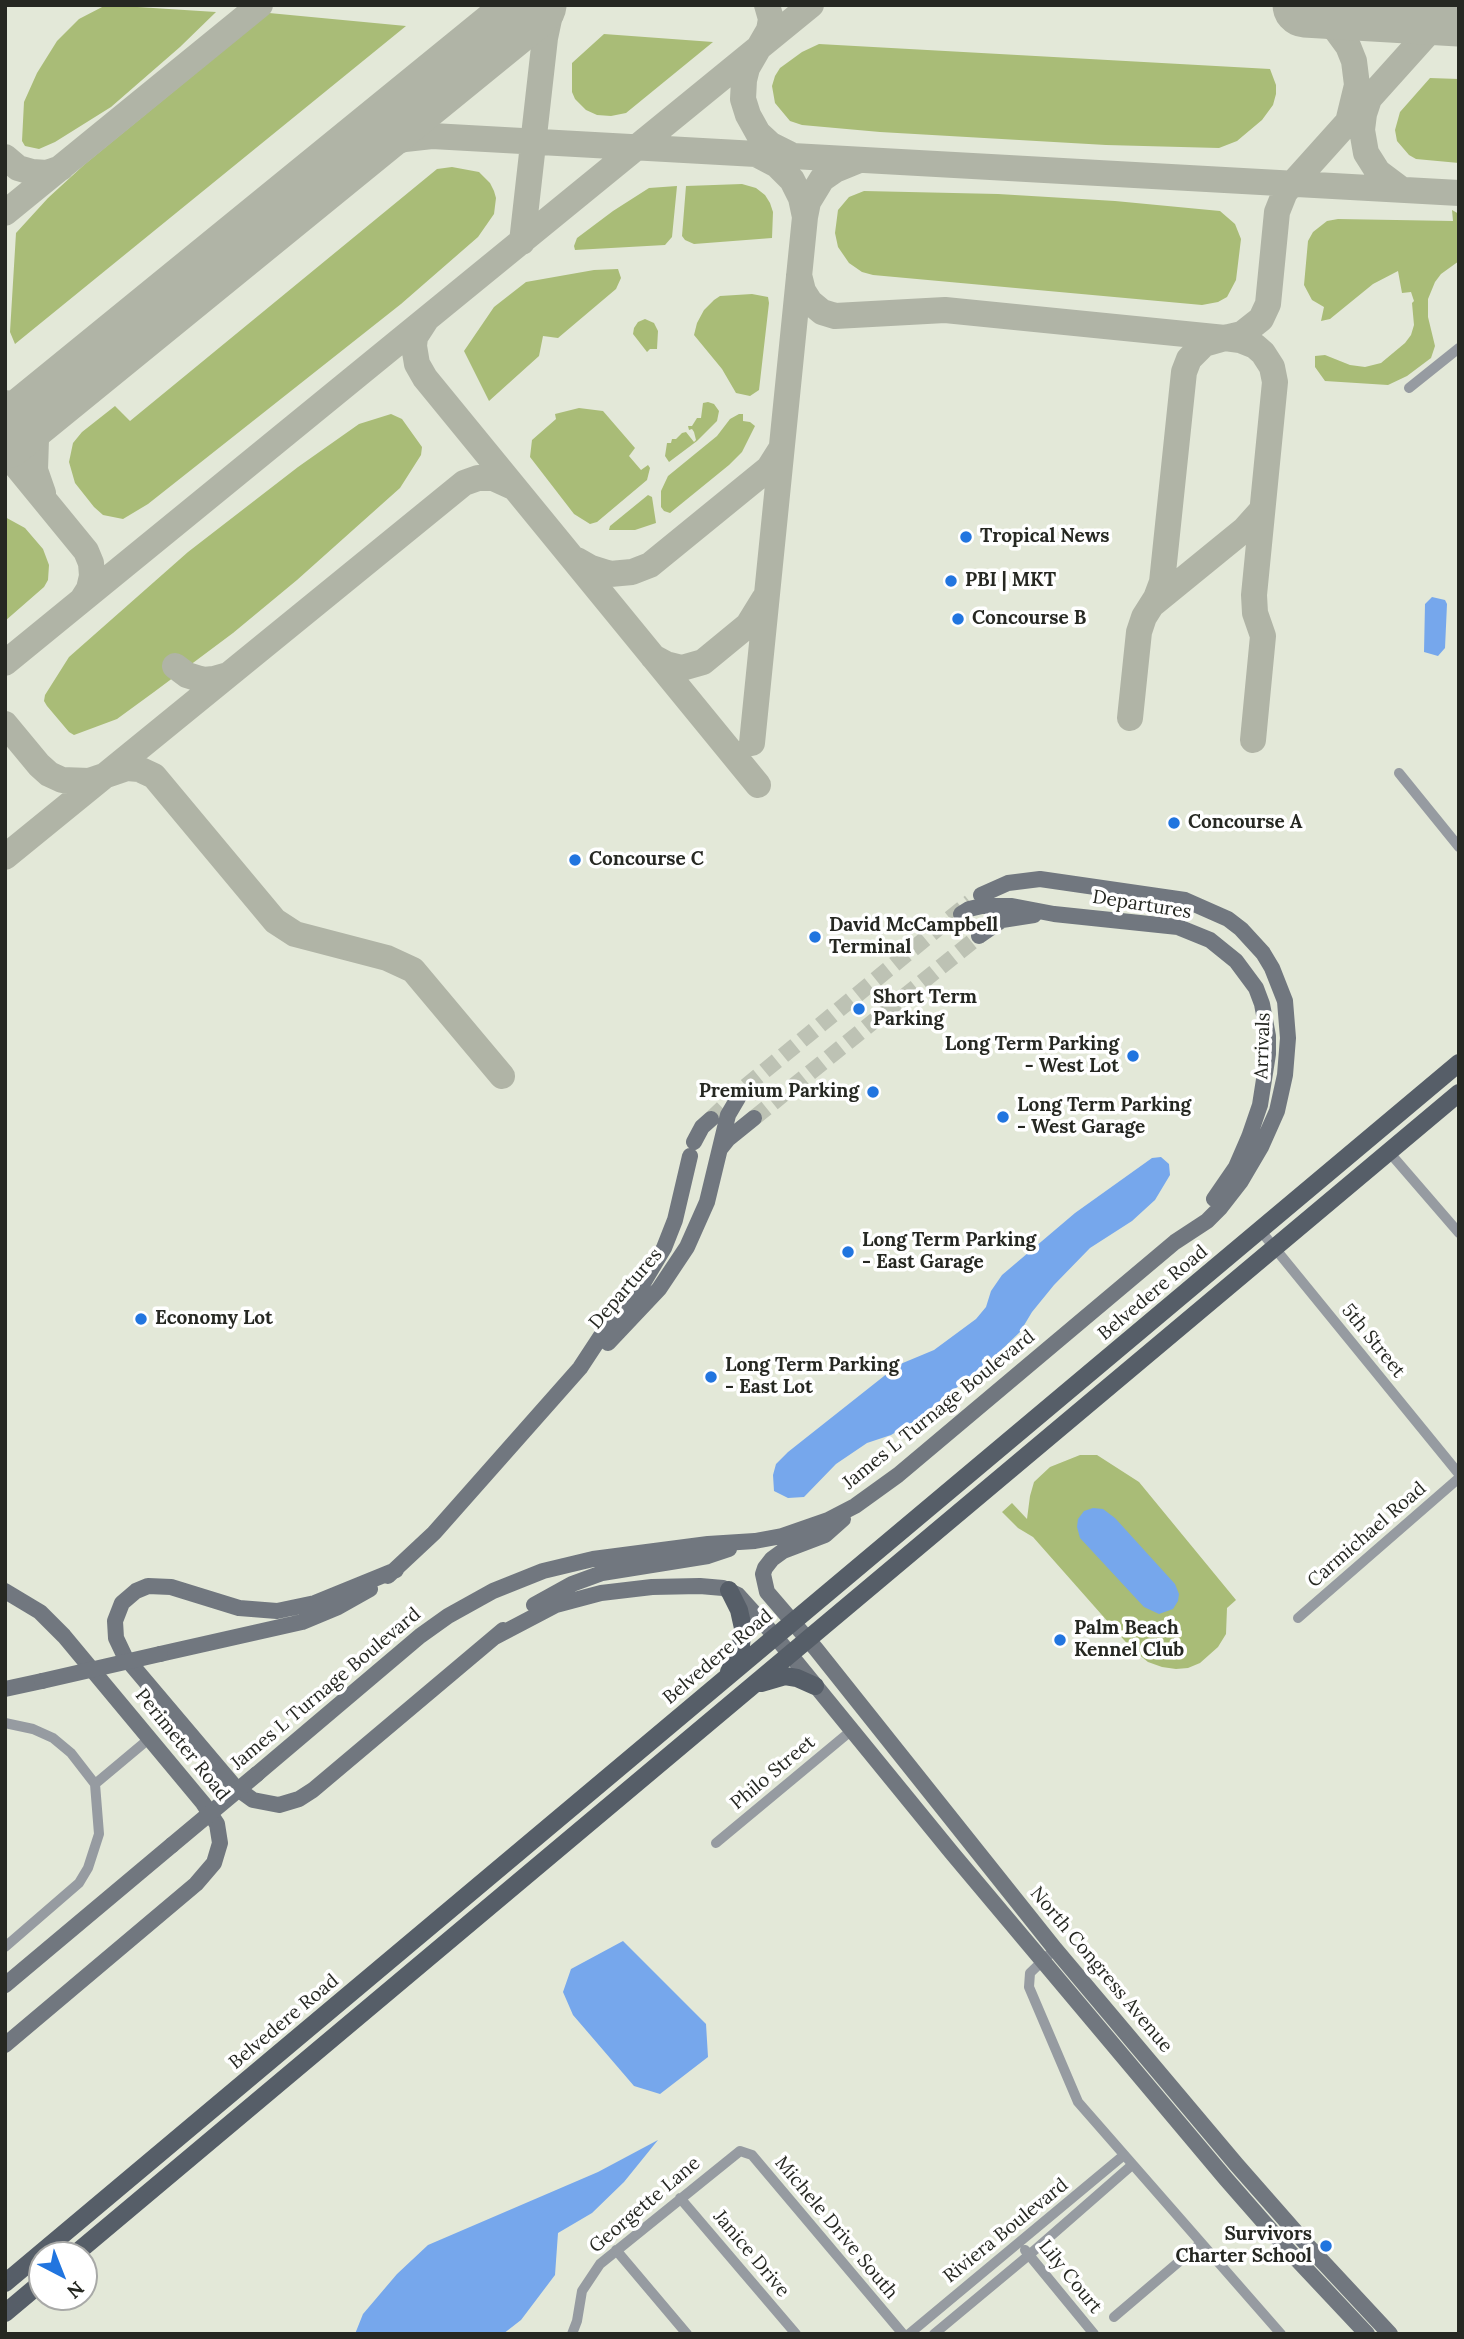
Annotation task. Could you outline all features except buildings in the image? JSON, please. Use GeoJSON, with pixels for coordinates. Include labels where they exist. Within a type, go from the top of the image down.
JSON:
{"type":"FeatureCollection","features":[{"type":"Feature","properties":{"kind":"main road","name":"Belvedere Road"},"geometry":{"type":"LineString","coordinates":[[5,2283],[1459,1063]]}},
{"type":"Feature","properties":{"kind":"main road"},"geometry":{"type":"LineString","coordinates":[[91,2241],[1459,1093]]}},
{"type":"Feature","properties":{"kind":"main road"},"geometry":{"type":"LineString","coordinates":[[727,1677],[736,1659],[743,1633],[739,1610],[729,1590]]}},
{"type":"Feature","properties":{"kind":"main road"},"geometry":{"type":"LineString","coordinates":[[745,1691],[780,1676],[797,1678],[815,1686]]}},
{"type":"Feature","properties":{"kind":"main road"},"geometry":{"type":"LineString","coordinates":[[449,1940],[452,1924],[473,1890]]}},
{"type":"Feature","properties":{"kind":"main road"},"geometry":{"type":"LineString","coordinates":[[5,2313],[28,2294]]}},
{"type":"Feature","properties":{"kind":"street"},"geometry":{"type":"LineString","coordinates":[[1409,388],[1459,348]]}},
{"type":"Feature","properties":{"kind":"street"},"geometry":{"type":"LineString","coordinates":[[1399,773],[1459,847]]}},
{"type":"Feature","properties":{"kind":"street","name":"Arrivals"},"geometry":{"type":"LineString","coordinates":[[981,895],[1008,883],[1040,878],[1185,900],[1213,911],[1241,929],[1263,953],[1272,968],[1285,1001],[1288,1038],[1285,1075],[1276,1111],[1257,1155],[1235,1188],[1207,1221],[1175,1242]]}},
{"type":"Feature","properties":{"kind":"street","name":"Departures"},"geometry":{"type":"LineString","coordinates":[[961,914],[975,907],[1000,905],[1054,914],[1178,927],[1210,940],[1247,973],[1256,988],[1266,1019],[1268,1045],[1264,1087],[1250,1137],[1226,1181],[1175,1242]]}},
{"type":"Feature","properties":{"kind":"street","name":"Departures"},"geometry":{"type":"LineString","coordinates":[[979,936],[995,923],[1008,918],[1054,914]]}},
{"type":"Feature","properties":{"kind":"street","name":"Departures"},"geometry":{"type":"LineString","coordinates":[[580,1368],[610,1342],[670,1275],[695,1230],[710,1188],[728,1115],[738,1098]]}},
{"type":"Feature","properties":{"kind":"street"},"geometry":{"type":"LineString","coordinates":[[719,1150],[754,1118]]}},
{"type":"Feature","properties":{"kind":"street"},"geometry":{"type":"LineString","coordinates":[[5,1689],[314,1618],[361,1595],[396,1570],[445,1521],[580,1368],[601,1336],[639,1290],[660,1255],[675,1220],[692,1149],[702,1127],[711,1119]]}},
{"type":"Feature","properties":{"kind":"street"},"geometry":{"type":"LineString","coordinates":[[1389,1152],[1459,1233]]}},
{"type":"Feature","properties":{"kind":"street","name":"5th Street"},"geometry":{"type":"LineString","coordinates":[[1261,1230],[1459,1476]]}},
{"type":"Feature","properties":{"kind":"street","name":"James L Turnage Boulevard"},"geometry":{"type":"LineString","coordinates":[[5,1985],[420,1636],[448,1616],[493,1591],[543,1571],[593,1559],[708,1544],[755,1541],[813,1527],[842,1513],[869,1497],[1175,1242]]}},
{"type":"Feature","properties":{"kind":"street","name":"Carmichael Road"},"geometry":{"type":"LineString","coordinates":[[1298,1618],[1459,1476]]}},
{"type":"Feature","properties":{"kind":"street","name":"North Congress Avenue"},"geometry":{"type":"LineString","coordinates":[[869,1497],[825,1535],[783,1552],[768,1563],[763,1574],[764,1586],[1055,1949],[1236,2164],[1390,2334]]}},
{"type":"Feature","properties":{"kind":"street"},"geometry":{"type":"LineString","coordinates":[[396,1570],[306,1606],[277,1611],[239,1608],[171,1587],[148,1586],[136,1591],[122,1604],[116,1621],[116,1637],[129,1661],[235,1787],[253,1800],[279,1805],[306,1795],[534,1605],[581,1580],[621,1569],[708,1556],[755,1541]]}},
{"type":"Feature","properties":{"kind":"street"},"geometry":{"type":"LineString","coordinates":[[495,1637],[556,1605],[601,1593],[684,1586],[708,1586],[729,1590]]}},
{"type":"Feature","properties":{"kind":"street","name":"North Congress Avenue"},"geometry":{"type":"LineString","coordinates":[[729,1590],[744,1601],[775,1636],[1235,2190],[1367,2334]]}},
{"type":"Feature","properties":{"kind":"street","name":"Perimeter Road"},"geometry":{"type":"LineString","coordinates":[[5,1591],[32,1606],[53,1624],[215,1819],[220,1843],[214,1863],[196,1884],[5,2045]]}},
{"type":"Feature","properties":{"kind":"street"},"geometry":{"type":"LineString","coordinates":[[5,1723],[33,1729],[53,1738],[71,1753],[95,1784],[99,1834],[88,1868],[66,1896],[5,1947]]}},
{"type":"Feature","properties":{"kind":"street","name":"Philo Street"},"geometry":{"type":"LineString","coordinates":[[716,1843],[852,1730]]}},
{"type":"Feature","properties":{"kind":"street"},"geometry":{"type":"LineString","coordinates":[[95,1784],[150,1738]]}},
{"type":"Feature","properties":{"kind":"street"},"geometry":{"type":"LineString","coordinates":[[1055,1949],[1030,1973],[1029,1987],[1077,2102],[1281,2334]]}},
{"type":"Feature","properties":{"kind":"street","name":"Georgette Lane"},"geometry":{"type":"LineString","coordinates":[[572,2334],[585,2283],[600,2264],[740,2151]]}},
{"type":"Feature","properties":{"kind":"street","name":"Michele Drive South"},"geometry":{"type":"LineString","coordinates":[[740,2151],[752,2155],[903,2334]]}},
{"type":"Feature","properties":{"kind":"street","name":"Riviera Boulevard"},"geometry":{"type":"LineString","coordinates":[[909,2334],[1124,2155]]}},
{"type":"Feature","properties":{"kind":"street","name":"Riviera Boulevard"},"geometry":{"type":"LineString","coordinates":[[934,2334],[1132,2165]]}},
{"type":"Feature","properties":{"kind":"street","name":"Janice Drive"},"geometry":{"type":"LineString","coordinates":[[680,2198],[796,2334]]}},
{"type":"Feature","properties":{"kind":"street","name":"Lily Court"},"geometry":{"type":"LineString","coordinates":[[1019,2242],[1094,2334]]}},
{"type":"Feature","properties":{"kind":"street"},"geometry":{"type":"LineString","coordinates":[[1114,2317],[1201,2243]]}},
{"type":"Feature","properties":{"kind":"street"},"geometry":{"type":"LineString","coordinates":[[616,2250],[687,2334]]}},
{"type":"Feature","properties":{"kind":"green space"},"geometry":{"type":"Polygon","coordinates":[[[106,5],[216,12],[111,107],[55,142],[39,149],[25,146],[22,141],[24,102],[37,73],[57,41],[79,19],[106,5]]]}},
{"type":"Feature","properties":{"kind":"green space"},"geometry":{"type":"Polygon","coordinates":[[[269,13],[406,26],[15,344],[10,332],[16,233],[48,198],[85,164],[269,13]]]}},
{"type":"Feature","properties":{"kind":"green space"},"geometry":{"type":"Polygon","coordinates":[[[604,34],[713,42],[626,113],[597,115],[586,110],[575,99],[572,92],[572,63],[604,34]]]}},
{"type":"Feature","properties":{"kind":"green space"},"geometry":{"type":"Polygon","coordinates":[[[819,44],[1270,69],[1276,85],[1276,94],[1273,105],[1262,120],[1237,141],[1219,148],[1106,145],[802,125],[790,121],[775,103],[772,86],[780,68],[819,44]]]}},
{"type":"Feature","properties":{"kind":"green space"},"geometry":{"type":"Polygon","coordinates":[[[1430,78],[1459,79],[1459,163],[1416,159],[1397,141],[1395,130],[1400,112],[1430,78]]]}},
{"type":"Feature","properties":{"kind":"green space"},"geometry":{"type":"Polygon","coordinates":[[[452,167],[479,172],[494,191],[494,214],[478,237],[401,304],[148,504],[123,519],[103,515],[94,507],[75,483],[69,462],[73,443],[82,432],[115,406],[130,421],[437,169],[452,167]]]}},
{"type":"Feature","properties":{"kind":"green space"},"geometry":{"type":"Polygon","coordinates":[[[742,184],[756,188],[770,203],[773,212],[772,238],[694,244],[685,240],[682,236],[686,186],[742,184]]]}},
{"type":"Feature","properties":{"kind":"green space"},"geometry":{"type":"Polygon","coordinates":[[[677,186],[672,237],[665,245],[575,250],[577,238],[649,188],[677,186]]]}},
{"type":"Feature","properties":{"kind":"green space"},"geometry":{"type":"Polygon","coordinates":[[[864,191],[998,194],[1220,211],[1235,224],[1241,239],[1236,280],[1227,297],[1202,305],[873,275],[862,272],[849,263],[838,247],[835,233],[838,210],[849,197],[864,191]]]}},
{"type":"Feature","properties":{"kind":"green space"},"geometry":{"type":"Polygon","coordinates":[[[1452,210],[1459,214],[1459,261],[1441,274],[1428,299],[1428,317],[1435,346],[1431,358],[1407,376],[1388,385],[1325,381],[1315,367],[1315,356],[1325,355],[1350,365],[1365,367],[1381,363],[1411,335],[1414,325],[1414,301],[1411,292],[1402,293],[1398,271],[1373,284],[1330,319],[1321,321],[1324,307],[1312,300],[1304,285],[1308,241],[1313,232],[1327,221],[1338,219],[1453,221],[1452,210]]]}},
{"type":"Feature","properties":{"kind":"green space"},"geometry":{"type":"Polygon","coordinates":[[[618,269],[621,278],[616,289],[558,338],[543,336],[539,356],[489,401],[464,351],[494,307],[526,282],[594,270],[618,269]]]}},
{"type":"Feature","properties":{"kind":"green space"},"geometry":{"type":"Polygon","coordinates":[[[752,294],[768,297],[769,303],[759,390],[750,396],[736,393],[722,369],[694,335],[704,310],[714,300],[720,296],[752,294]]]}},
{"type":"Feature","properties":{"kind":"green space"},"geometry":{"type":"Polygon","coordinates":[[[645,319],[654,323],[658,331],[657,349],[647,352],[633,334],[638,322],[645,319]]]}},
{"type":"Feature","properties":{"kind":"green space"},"geometry":{"type":"Polygon","coordinates":[[[703,403],[714,404],[719,411],[717,421],[697,441],[669,462],[665,456],[667,443],[686,432],[694,442],[696,440],[694,432],[689,430],[688,426],[701,418],[703,403]]]}},
{"type":"Feature","properties":{"kind":"green space"},"geometry":{"type":"Polygon","coordinates":[[[579,408],[603,411],[635,448],[629,456],[641,470],[648,465],[650,468],[647,480],[597,522],[590,524],[574,514],[530,457],[532,440],[556,419],[555,414],[579,408]]]}},
{"type":"Feature","properties":{"kind":"green space"},"geometry":{"type":"Polygon","coordinates":[[[391,414],[402,419],[422,447],[421,455],[400,488],[297,580],[233,633],[154,692],[117,719],[74,735],[69,732],[44,701],[69,657],[188,552],[298,467],[359,424],[391,414]]]}},
{"type":"Feature","properties":{"kind":"green space"},"geometry":{"type":"Polygon","coordinates":[[[743,414],[743,421],[755,426],[742,452],[670,513],[664,511],[661,507],[661,491],[668,476],[717,436],[730,419],[743,414]]]}},
{"type":"Feature","properties":{"kind":"green space"},"geometry":{"type":"Polygon","coordinates":[[[648,495],[652,497],[656,523],[635,530],[609,530],[610,526],[648,495]]]}},
{"type":"Feature","properties":{"kind":"green space"},"geometry":{"type":"Polygon","coordinates":[[[5,517],[25,528],[43,549],[49,565],[48,580],[44,587],[5,621],[5,517]]]}},
{"type":"Feature","properties":{"kind":"green space"},"geometry":{"type":"Polygon","coordinates":[[[1080,1455],[1097,1455],[1139,1482],[1236,1600],[1227,1608],[1226,1634],[1218,1647],[1200,1663],[1176,1669],[1148,1662],[1132,1649],[1033,1537],[1018,1528],[1002,1512],[1012,1503],[1027,1519],[1034,1482],[1050,1467],[1080,1455]]]}},
{"type":"Feature","properties":{"kind":"water"},"geometry":{"type":"Polygon","coordinates":[[[1432,597],[1445,600],[1447,604],[1445,648],[1438,656],[1424,652],[1425,604],[1432,597]]]}},
{"type":"Feature","properties":{"kind":"water"},"geometry":{"type":"Polygon","coordinates":[[[1161,1157],[1169,1164],[1170,1175],[1155,1200],[1132,1221],[1090,1248],[1054,1285],[1020,1332],[993,1358],[918,1419],[891,1435],[867,1443],[836,1464],[804,1497],[788,1498],[774,1491],[773,1475],[776,1464],[788,1452],[898,1365],[934,1350],[976,1319],[986,1307],[991,1291],[1002,1275],[1075,1213],[1152,1158],[1161,1157]]]}},
{"type":"Feature","properties":{"kind":"water"},"geometry":{"type":"Polygon","coordinates":[[[1103,1509],[1115,1518],[1175,1584],[1179,1594],[1173,1609],[1159,1614],[1144,1607],[1080,1538],[1078,1519],[1084,1511],[1103,1509]]]}},
{"type":"Feature","properties":{"kind":"water"},"geometry":{"type":"Polygon","coordinates":[[[623,1941],[706,2024],[708,2057],[660,2094],[634,2086],[573,2015],[563,1992],[571,1969],[623,1941]]]}},
{"type":"Feature","properties":{"kind":"water"},"geometry":{"type":"Polygon","coordinates":[[[658,2140],[624,2182],[592,2213],[558,2233],[555,2275],[521,2320],[503,2334],[355,2334],[363,2314],[397,2274],[428,2245],[598,2172],[658,2140]]]}},
{"type":"Feature","properties":{"kind":"taxiway"},"geometry":{"type":"LineString","coordinates":[[5,213],[260,5]]}},
{"type":"Feature","properties":{"kind":"taxiway"},"geometry":{"type":"LineString","coordinates":[[522,242],[545,38],[552,5]]}},
{"type":"Feature","properties":{"kind":"taxiway"},"geometry":{"type":"LineString","coordinates":[[767,5],[771,19],[769,30],[747,68],[743,99],[758,133],[771,145],[789,154]]}},
{"type":"Feature","properties":{"kind":"taxiway"},"geometry":{"type":"LineString","coordinates":[[5,663],[811,5]]}},
{"type":"Feature","properties":{"kind":"taxiway"},"geometry":{"type":"LineString","coordinates":[[1292,5],[1324,19],[1348,46],[1354,61],[1357,85],[1349,118]]}},
{"type":"Feature","properties":{"kind":"taxiway"},"geometry":{"type":"LineString","coordinates":[[1409,11],[1438,5]]}},
{"type":"Feature","properties":{"kind":"taxiway"},"geometry":{"type":"LineString","coordinates":[[799,275],[803,291],[810,302],[822,312],[835,316],[945,310],[1225,338],[1242,334],[1261,319],[1268,304],[1277,212],[1285,192],[1453,5]]}},
{"type":"Feature","properties":{"kind":"taxiway"},"geometry":{"type":"LineString","coordinates":[[1369,99],[1362,130],[1366,153],[1378,172],[1402,190]]}},
{"type":"Feature","properties":{"kind":"taxiway"},"geometry":{"type":"LineString","coordinates":[[324,177],[352,158],[376,147],[405,139],[432,136],[1459,193]]}},
{"type":"Feature","properties":{"kind":"taxiway"},"geometry":{"type":"LineString","coordinates":[[752,743],[805,217],[801,198],[792,180],[777,165],[758,155]]}},
{"type":"Feature","properties":{"kind":"taxiway"},"geometry":{"type":"LineString","coordinates":[[5,157],[18,168],[32,172],[47,173],[61,168]]}},
{"type":"Feature","properties":{"kind":"taxiway"},"geometry":{"type":"LineString","coordinates":[[805,217],[808,202],[822,179],[857,161]]}},
{"type":"Feature","properties":{"kind":"taxiway"},"geometry":{"type":"LineString","coordinates":[[426,320],[415,337],[414,346],[417,364],[425,378],[758,785]]}},
{"type":"Feature","properties":{"kind":"taxiway"},"geometry":{"type":"LineString","coordinates":[[1130,718],[1139,632],[1162,582],[1184,372],[1189,359],[1204,344],[1225,338],[1240,340],[1255,346],[1263,353],[1272,367],[1275,382],[1254,595],[1255,613],[1263,636],[1253,740]]}},
{"type":"Feature","properties":{"kind":"taxiway"},"geometry":{"type":"LineString","coordinates":[[43,493],[35,470],[36,439],[40,423],[55,396]]}},
{"type":"Feature","properties":{"kind":"taxiway"},"geometry":{"type":"LineString","coordinates":[[5,403],[27,408],[44,405]]}},
{"type":"Feature","properties":{"kind":"taxiway"},"geometry":{"type":"LineString","coordinates":[[577,560],[610,574],[632,572],[650,565],[769,468],[781,449]]}},
{"type":"Feature","properties":{"kind":"taxiway"},"geometry":{"type":"LineString","coordinates":[[5,452],[86,551],[92,576],[89,589],[82,600]]}},
{"type":"Feature","properties":{"kind":"taxiway"},"geometry":{"type":"LineString","coordinates":[[5,857],[464,483],[478,478],[493,478],[515,488]]}},
{"type":"Feature","properties":{"kind":"taxiway"},"geometry":{"type":"LineString","coordinates":[[1153,604],[1245,529],[1262,510]]}},
{"type":"Feature","properties":{"kind":"taxiway"},"geometry":{"type":"LineString","coordinates":[[653,657],[682,668],[703,662],[748,625],[764,599]]}},
{"type":"Feature","properties":{"kind":"taxiway"},"geometry":{"type":"LineString","coordinates":[[175,666],[187,675],[203,680],[228,675]]}},
{"type":"Feature","properties":{"kind":"taxiway"},"geometry":{"type":"LineString","coordinates":[[5,724],[39,765],[62,780],[89,781],[127,768],[139,769],[154,776],[275,921],[295,934],[387,958],[413,970],[502,1076]]}},
{"type":"Feature","properties":{"kind":"runway"},"geometry":{"type":"LineString","coordinates":[[5,436],[534,5]]}},
{"type":"Feature","properties":{"kind":"runway"},"geometry":{"type":"LineString","coordinates":[[1305,5],[1459,14]]}},
{"type":"Feature","properties":{"kind":"tunnel"},"geometry":{"type":"LineString","coordinates":[[711,1119],[740,1091],[970,902]]}},
{"type":"Feature","properties":{"kind":"tunnel"},"geometry":{"type":"LineString","coordinates":[[754,1118],[979,936]]}},
{"type":"Feature","properties":{"kind":"place","name":"Tropical News"},"geometry":{"type":"Point","coordinates":[966,537]}},
{"type":"Feature","properties":{"kind":"place","name":"PBI | MKT"},"geometry":{"type":"Point","coordinates":[951,581]}},
{"type":"Feature","properties":{"kind":"place","name":"Concourse B"},"geometry":{"type":"Point","coordinates":[958,619]}},
{"type":"Feature","properties":{"kind":"place","name":"Concourse A"},"geometry":{"type":"Point","coordinates":[1174,823]}},
{"type":"Feature","properties":{"kind":"place","name":"Concourse C"},"geometry":{"type":"Point","coordinates":[575,860]}},
{"type":"Feature","properties":{"kind":"place","name":"David McCampbell Terminal"},"geometry":{"type":"Point","coordinates":[815,937]}},
{"type":"Feature","properties":{"kind":"place","name":"Short Term Parking"},"geometry":{"type":"Point","coordinates":[859,1009]}},
{"type":"Feature","properties":{"kind":"place","name":"Long Term Parking - West Lot"},"geometry":{"type":"Point","coordinates":[1133,1056]}},
{"type":"Feature","properties":{"kind":"place","name":"Premium Parking"},"geometry":{"type":"Point","coordinates":[873,1092]}},
{"type":"Feature","properties":{"kind":"place","name":"Long Term Parking - West Garage"},"geometry":{"type":"Point","coordinates":[1003,1117]}},
{"type":"Feature","properties":{"kind":"place","name":"Long Term Parking - East Garage"},"geometry":{"type":"Point","coordinates":[848,1252]}},
{"type":"Feature","properties":{"kind":"place","name":"Economy Lot"},"geometry":{"type":"Point","coordinates":[141,1319]}},
{"type":"Feature","properties":{"kind":"place","name":"Long Term Parking - East Lot"},"geometry":{"type":"Point","coordinates":[711,1377]}},
{"type":"Feature","properties":{"kind":"place","name":"Palm Beach Kennel Club"},"geometry":{"type":"Point","coordinates":[1060,1640]}},
{"type":"Feature","properties":{"kind":"place","name":"Survivors Charter School"},"geometry":{"type":"Point","coordinates":[1326,2246]}}]}
